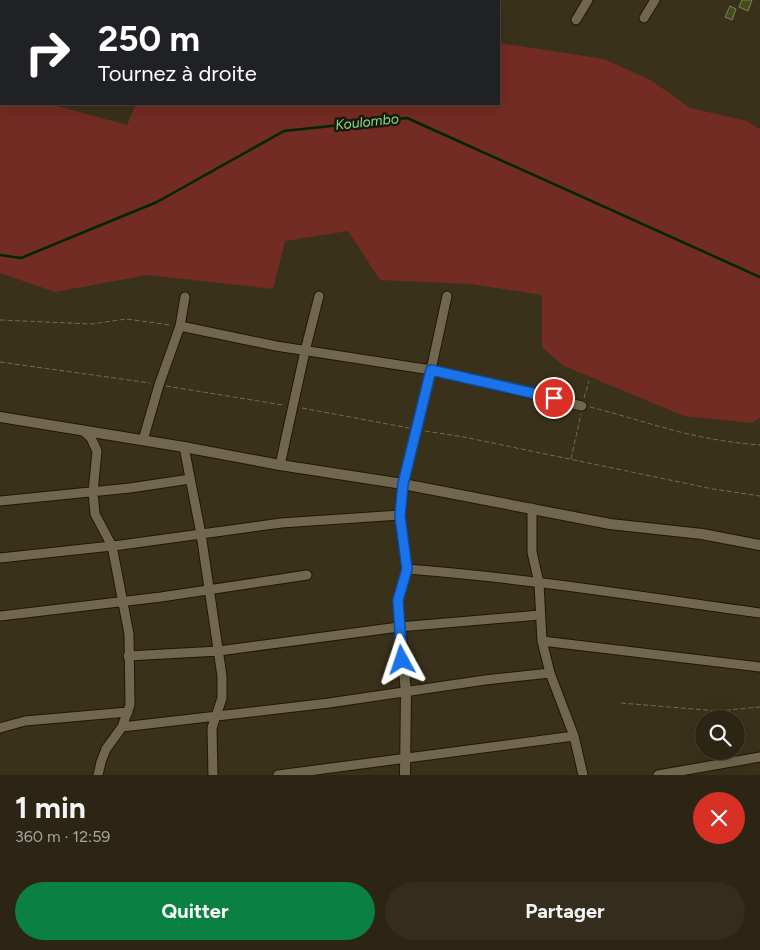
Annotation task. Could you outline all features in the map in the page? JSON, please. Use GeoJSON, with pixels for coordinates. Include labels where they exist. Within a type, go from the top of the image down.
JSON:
{"type":"FeatureCollection","features":[{"type":"Feature","properties":{"kind":"street"},"geometry":{"type":"LineString","coordinates":[[576,20],[588,0]]}},
{"type":"Feature","properties":{"kind":"street"},"geometry":{"type":"LineString","coordinates":[[644,18],[655,0]]}},
{"type":"Feature","properties":{"kind":"street"},"geometry":{"type":"LineString","coordinates":[[280,465],[305,350],[320,296]]}},
{"type":"Feature","properties":{"kind":"street"},"geometry":{"type":"LineString","coordinates":[[405,775],[406,693],[398,600],[407,569],[400,516],[403,484],[447,296]]}},
{"type":"Feature","properties":{"kind":"street"},"geometry":{"type":"LineString","coordinates":[[143,440],[159,385],[180,326],[185,297]]}},
{"type":"Feature","properties":{"kind":"street"},"geometry":{"type":"LineString","coordinates":[[180,326],[218,335],[431,370],[582,406]]}},
{"type":"Feature","properties":{"kind":"street"},"geometry":{"type":"LineString","coordinates":[[0,417],[403,484],[610,524],[759,542]]}},
{"type":"Feature","properties":{"kind":"street"},"geometry":{"type":"LineString","coordinates":[[82,430],[91,438],[97,451],[93,492],[95,514],[112,546],[129,634],[130,696],[128,712],[122,727],[106,749],[100,762],[98,775]]}},
{"type":"Feature","properties":{"kind":"street"},"geometry":{"type":"LineString","coordinates":[[184,447],[201,534],[222,676],[222,698],[212,728],[213,775]]}},
{"type":"Feature","properties":{"kind":"street"},"geometry":{"type":"LineString","coordinates":[[0,501],[93,492],[190,479]]}},
{"type":"Feature","properties":{"kind":"street"},"geometry":{"type":"LineString","coordinates":[[532,508],[532,552],[540,583],[542,641],[550,673],[574,736],[583,775]]}},
{"type":"Feature","properties":{"kind":"street"},"geometry":{"type":"LineString","coordinates":[[0,558],[112,546],[281,523],[400,516]]}},
{"type":"Feature","properties":{"kind":"street"},"geometry":{"type":"LineString","coordinates":[[407,569],[462,573],[760,613]]}},
{"type":"Feature","properties":{"kind":"street"},"geometry":{"type":"LineString","coordinates":[[0,616],[123,602],[307,575]]}},
{"type":"Feature","properties":{"kind":"street"},"geometry":{"type":"LineString","coordinates":[[128,656],[219,651],[399,627],[540,615]]}},
{"type":"Feature","properties":{"kind":"street"},"geometry":{"type":"LineString","coordinates":[[542,641],[760,667]]}},
{"type":"Feature","properties":{"kind":"street"},"geometry":{"type":"LineString","coordinates":[[122,727],[406,693],[485,680],[550,673]]}},
{"type":"Feature","properties":{"kind":"street"},"geometry":{"type":"LineString","coordinates":[[0,728],[25,721],[128,712]]}},
{"type":"Feature","properties":{"kind":"street"},"geometry":{"type":"LineString","coordinates":[[278,775],[574,736]]}},
{"type":"Feature","properties":{"kind":"street"},"geometry":{"type":"LineString","coordinates":[[658,775],[760,757]]}},
{"type":"Feature","properties":{"kind":"path"},"geometry":{"type":"LineString","coordinates":[[0,320],[92,324],[126,319],[180,326]]}},
{"type":"Feature","properties":{"kind":"path"},"geometry":{"type":"LineString","coordinates":[[589,381],[571,460],[712,489],[760,496]]}},
{"type":"Feature","properties":{"kind":"path"},"geometry":{"type":"LineString","coordinates":[[582,406],[626,416],[683,433],[716,440],[760,445]]}},
{"type":"Feature","properties":{"kind":"path"},"geometry":{"type":"LineString","coordinates":[[621,703],[718,711],[760,707]]}},
{"type":"Feature","properties":{"kind":"shaded area"},"geometry":{"type":"Polygon","coordinates":[[[500,43],[604,59],[652,81],[690,108],[747,121],[760,129],[760,418],[752,423],[684,416],[564,366],[542,347],[542,295],[470,284],[380,280],[348,231],[285,241],[273,289],[147,275],[55,292],[0,273],[0,105],[54,105],[127,125],[136,105],[500,105],[500,43]]]}},
{"type":"Feature","properties":{"kind":"building"},"geometry":{"type":"Polygon","coordinates":[[[742,0],[752,0],[748,11],[739,7],[742,0]]]}},
{"type":"Feature","properties":{"kind":"building"},"geometry":{"type":"Polygon","coordinates":[[[730,6],[736,9],[732,20],[725,17],[730,6]]]}},
{"type":"Feature","properties":{"kind":"waterway","name":"Koulombo"},"geometry":{"type":"LineString","coordinates":[[0,255],[21,258],[157,202],[284,131],[407,118],[760,277]]}},
{"type":"Feature","properties":{"kind":"route"},"geometry":{"type":"LineString","coordinates":[[402,660],[398,600],[407,569],[400,516],[403,484],[431,370],[554,398]]}}]}
